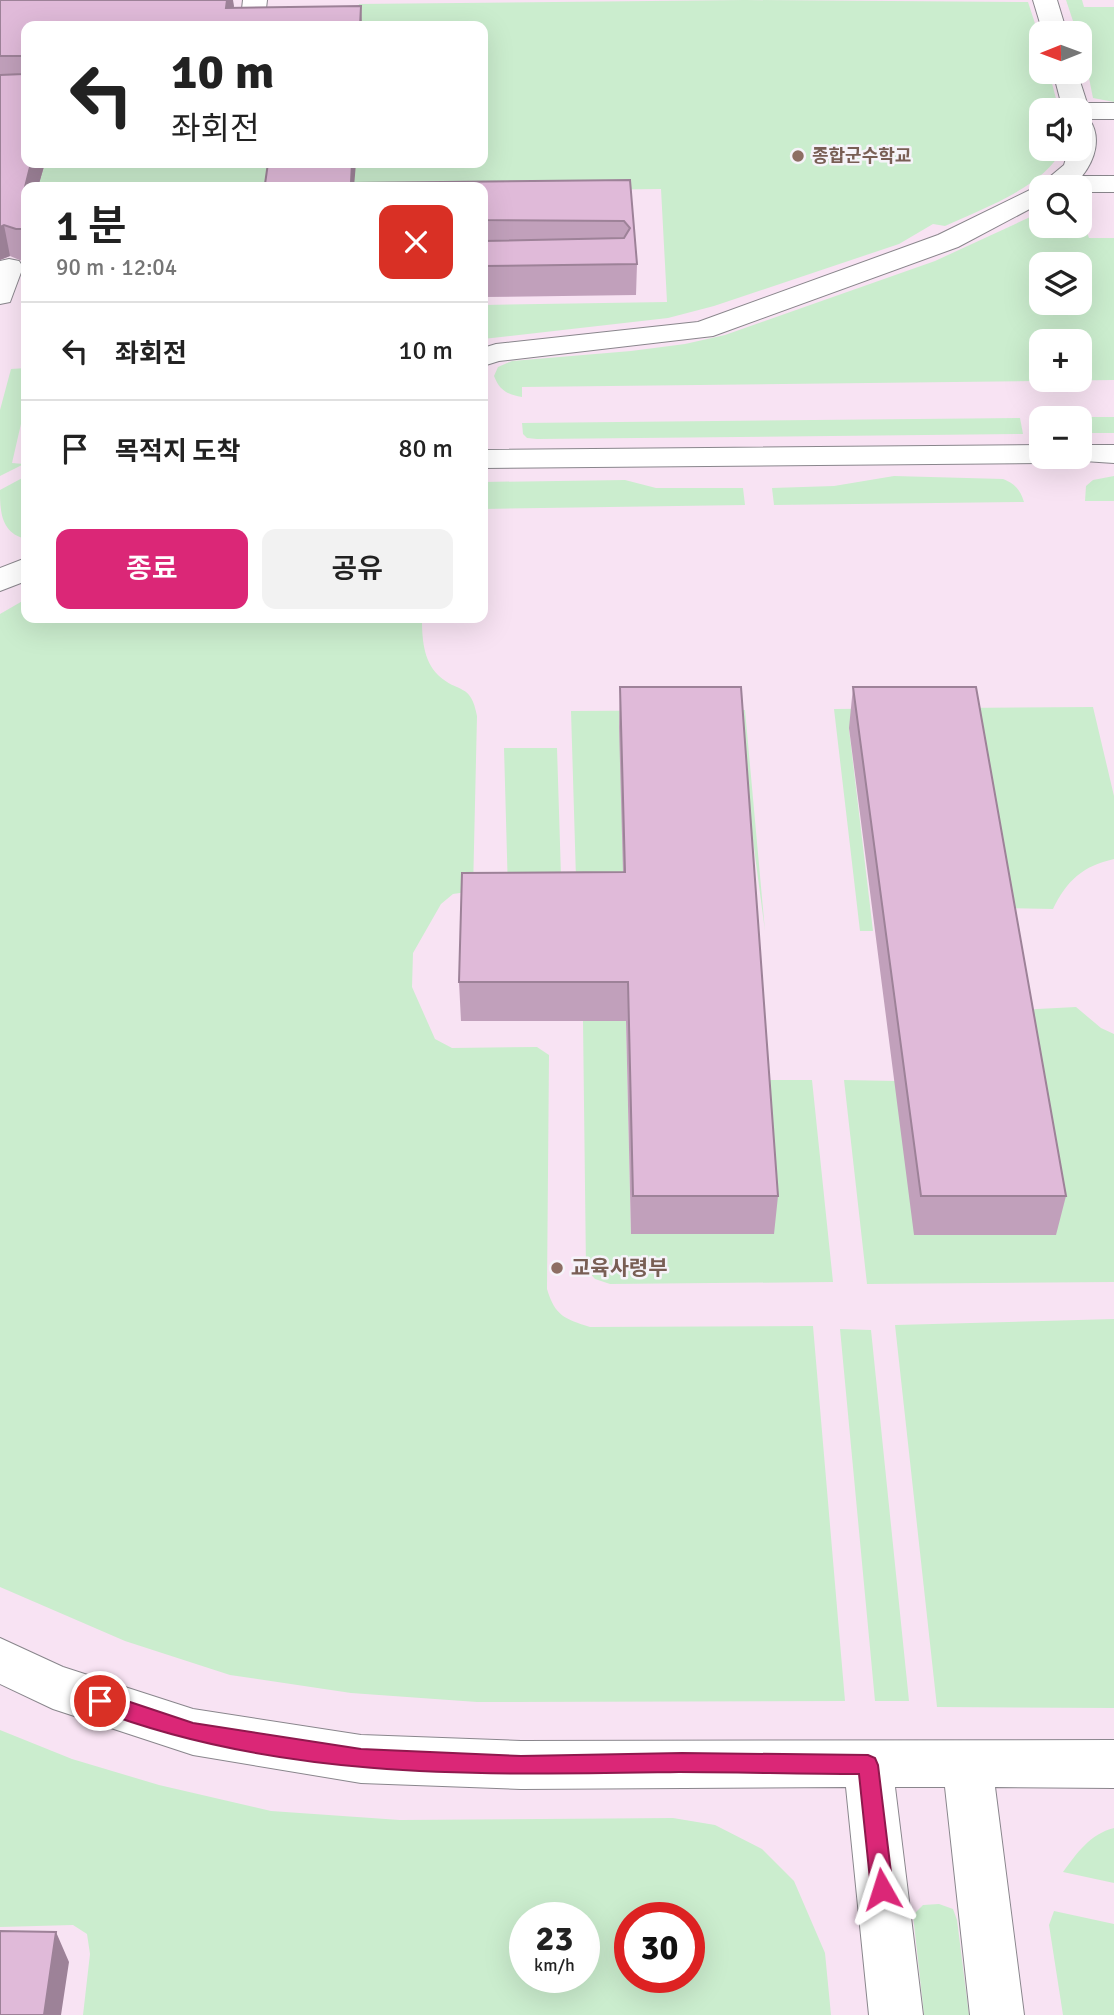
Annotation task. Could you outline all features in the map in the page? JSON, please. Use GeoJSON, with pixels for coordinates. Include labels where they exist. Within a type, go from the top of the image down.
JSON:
{"type":"FeatureCollection","features":[{"type":"Feature","properties":{"kind":"street"},"geometry":{"type":"LineString","coordinates":[[252,21],[255,0]]}},
{"type":"Feature","properties":{"kind":"street"},"geometry":{"type":"LineString","coordinates":[[1045,0],[1051,21]]}},
{"type":"Feature","properties":{"kind":"street"},"geometry":{"type":"LineString","coordinates":[[1092,111],[1114,111]]}},
{"type":"Feature","properties":{"kind":"street"},"geometry":{"type":"LineString","coordinates":[[1069,175],[1079,161]]}},
{"type":"Feature","properties":{"kind":"street"},"geometry":{"type":"LineString","coordinates":[[1092,185],[1114,184]]}},
{"type":"Feature","properties":{"kind":"street"},"geometry":{"type":"LineString","coordinates":[[488,355],[703,330],[948,241],[1029,199]]}},
{"type":"Feature","properties":{"kind":"street"},"geometry":{"type":"LineString","coordinates":[[0,296],[12,267]]}},
{"type":"Feature","properties":{"kind":"street"},"geometry":{"type":"LineString","coordinates":[[488,459],[1029,454]]}},
{"type":"Feature","properties":{"kind":"street"},"geometry":{"type":"LineString","coordinates":[[1092,454],[1114,454]]}},
{"type":"Feature","properties":{"kind":"street"},"geometry":{"type":"LineString","coordinates":[[0,581],[21,570]]}},
{"type":"Feature","properties":{"kind":"street"},"geometry":{"type":"LineString","coordinates":[[0,1660],[53,1686],[193,1732],[361,1759],[521,1765],[1114,1764]]}},
{"type":"Feature","properties":{"kind":"street"},"geometry":{"type":"LineString","coordinates":[[967,1763],[997,2015]]}},
{"type":"Feature","properties":{"kind":"street"},"geometry":{"type":"LineString","coordinates":[[868,1765],[896,2015]]}},
{"type":"Feature","properties":{"kind":"shaded area","name":"교육사령부"},"geometry":{"type":"Polygon","coordinates":[[[0,0],[1114,0],[1114,2015],[0,2015],[0,0]]]}},
{"type":"Feature","properties":{"kind":"green space","name":"종합군수학교"},"geometry":{"type":"Polygon","coordinates":[[[745,0],[1028,2],[1034,21],[1029,21],[1029,84],[1052,84],[1056,98],[1029,98],[1029,161],[1055,161],[1042,175],[1029,175],[1027,186],[945,226],[933,224],[899,244],[714,306],[668,318],[488,338],[488,305],[667,302],[661,189],[488,191],[488,182],[23,182],[0,141],[21,159],[21,168],[488,168],[488,21],[356,21],[359,4],[745,0]]]}},
{"type":"Feature","properties":{"kind":"green space"},"geometry":{"type":"Polygon","coordinates":[[[1066,0],[1082,0],[1084,7],[1114,7],[1114,102],[1093,98],[1090,84],[1092,21],[1073,21],[1066,0]]]}},
{"type":"Feature","properties":{"kind":"green space"},"geometry":{"type":"Polygon","coordinates":[[[1029,218],[1029,238],[1114,238],[1114,380],[1092,380],[1092,329],[1029,329],[1029,381],[522,387],[522,397],[505,391],[494,376],[498,367],[512,361],[631,351],[685,344],[725,335],[935,261],[1029,218]]]}},
{"type":"Feature","properties":{"kind":"green space"},"geometry":{"type":"Polygon","coordinates":[[[21,368],[21,424],[12,463],[21,466],[0,476],[0,410],[11,369],[21,368]]]}},
{"type":"Feature","properties":{"kind":"green space"},"geometry":{"type":"Polygon","coordinates":[[[1092,417],[1114,417],[1114,433],[1092,433],[1092,417]]]}},
{"type":"Feature","properties":{"kind":"green space"},"geometry":{"type":"Polygon","coordinates":[[[1020,418],[1023,434],[537,439],[527,438],[523,434],[522,423],[1020,418]]]}},
{"type":"Feature","properties":{"kind":"green space"},"geometry":{"type":"Polygon","coordinates":[[[894,476],[1003,479],[1016,488],[1024,502],[774,505],[772,488],[834,486],[894,476]]]}},
{"type":"Feature","properties":{"kind":"green space"},"geometry":{"type":"Polygon","coordinates":[[[1114,476],[1114,501],[1085,501],[1086,486],[1093,480],[1114,476]]]}},
{"type":"Feature","properties":{"kind":"green space"},"geometry":{"type":"Polygon","coordinates":[[[21,479],[21,537],[7,527],[2,514],[0,490],[21,479]]]}},
{"type":"Feature","properties":{"kind":"green space"},"geometry":{"type":"Polygon","coordinates":[[[625,480],[656,488],[743,488],[745,505],[488,509],[488,482],[625,480]]]}},
{"type":"Feature","properties":{"kind":"green space"},"geometry":{"type":"Polygon","coordinates":[[[21,602],[21,623],[422,623],[426,655],[433,669],[445,681],[467,693],[477,716],[473,891],[453,894],[441,904],[413,953],[412,987],[435,1039],[452,1048],[537,1047],[549,1055],[547,1289],[562,1315],[590,1327],[813,1326],[845,1701],[477,1702],[351,1693],[230,1675],[125,1641],[0,1587],[0,614],[21,602]]]}},
{"type":"Feature","properties":{"kind":"green space"},"geometry":{"type":"Polygon","coordinates":[[[1093,707],[1114,796],[1114,859],[1093,866],[1077,876],[1064,890],[1053,909],[1000,908],[849,729],[873,931],[860,931],[834,709],[1093,707]]]}},
{"type":"Feature","properties":{"kind":"green space"},"geometry":{"type":"Polygon","coordinates":[[[745,710],[765,931],[738,727],[623,912],[577,912],[571,711],[745,710]]]}},
{"type":"Feature","properties":{"kind":"green space"},"geometry":{"type":"Polygon","coordinates":[[[504,748],[557,748],[561,876],[508,892],[504,748]]]}},
{"type":"Feature","properties":{"kind":"green space"},"geometry":{"type":"Polygon","coordinates":[[[1076,1007],[1101,1028],[1114,1034],[1114,1282],[867,1284],[844,1080],[895,1081],[1018,1010],[1076,1007]]]}},
{"type":"Feature","properties":{"kind":"green space"},"geometry":{"type":"Polygon","coordinates":[[[583,1021],[626,1021],[631,1234],[762,1080],[812,1080],[833,1282],[610,1284],[595,1279],[586,1269],[583,1021]]]}},
{"type":"Feature","properties":{"kind":"green space"},"geometry":{"type":"Polygon","coordinates":[[[1114,1319],[1114,1708],[937,1707],[895,1325],[1114,1319]]]}},
{"type":"Feature","properties":{"kind":"green space"},"geometry":{"type":"Polygon","coordinates":[[[840,1329],[871,1330],[909,1701],[875,1701],[840,1329]]]}},
{"type":"Feature","properties":{"kind":"green space"},"geometry":{"type":"Polygon","coordinates":[[[0,1730],[72,1759],[159,1785],[271,1811],[400,1820],[673,1818],[715,1825],[762,1849],[794,1881],[825,1953],[831,2015],[83,2015],[90,1954],[87,1934],[73,1925],[0,1927],[0,1730]]]}},
{"type":"Feature","properties":{"kind":"green space"},"geometry":{"type":"Polygon","coordinates":[[[1114,1828],[1114,1883],[1063,1872],[1091,1840],[1114,1828]]]}},
{"type":"Feature","properties":{"kind":"green space"},"geometry":{"type":"Polygon","coordinates":[[[939,1904],[953,1909],[957,1920],[969,2015],[924,2015],[913,1915],[923,1905],[939,1904]]]}},
{"type":"Feature","properties":{"kind":"green space"},"geometry":{"type":"Polygon","coordinates":[[[1054,1911],[1114,1924],[1114,2015],[1063,2015],[1049,1925],[1054,1911]]]}},
{"type":"Feature","properties":{"kind":"building"},"geometry":{"type":"Polygon","coordinates":[[[0,0],[227,0],[226,8],[361,6],[360,21],[21,21],[21,56],[0,56],[0,0]]]}},
{"type":"Feature","properties":{"kind":"building"},"geometry":{"type":"Polygon","coordinates":[[[21,74],[21,168],[30,168],[26,182],[21,182],[21,229],[4,225],[0,227],[0,75],[21,74]]]}},
{"type":"Feature","properties":{"kind":"building"},"geometry":{"type":"Polygon","coordinates":[[[267,168],[352,168],[351,182],[265,182],[267,168]]]}},
{"type":"Feature","properties":{"kind":"building"},"geometry":{"type":"Polygon","coordinates":[[[630,180],[637,264],[488,266],[488,241],[624,238],[630,228],[624,221],[488,220],[488,182],[444,182],[630,180]]]}},
{"type":"Feature","properties":{"kind":"building"},"geometry":{"type":"Polygon","coordinates":[[[620,687],[741,687],[778,1196],[633,1196],[628,982],[459,982],[462,873],[625,872],[620,687]]]}},
{"type":"Feature","properties":{"kind":"building"},"geometry":{"type":"Polygon","coordinates":[[[853,687],[976,687],[1066,1196],[921,1196],[853,687]]]}},
{"type":"Feature","properties":{"kind":"building"},"geometry":{"type":"Polygon","coordinates":[[[0,1931],[56,1932],[44,2015],[0,2015],[0,1931]]]}},
{"type":"Feature","properties":{"kind":"place","name":"종합군수학교"},"geometry":{"type":"Point","coordinates":[798,156]}},
{"type":"Feature","properties":{"kind":"place","name":"교육사령부"},"geometry":{"type":"Point","coordinates":[557,1268]}},
{"type":"Feature","properties":{"kind":"route"},"geometry":{"type":"LineString","coordinates":[[100,1701],[193,1732],[361,1759],[521,1765],[868,1765],[882,1889]]}}]}
